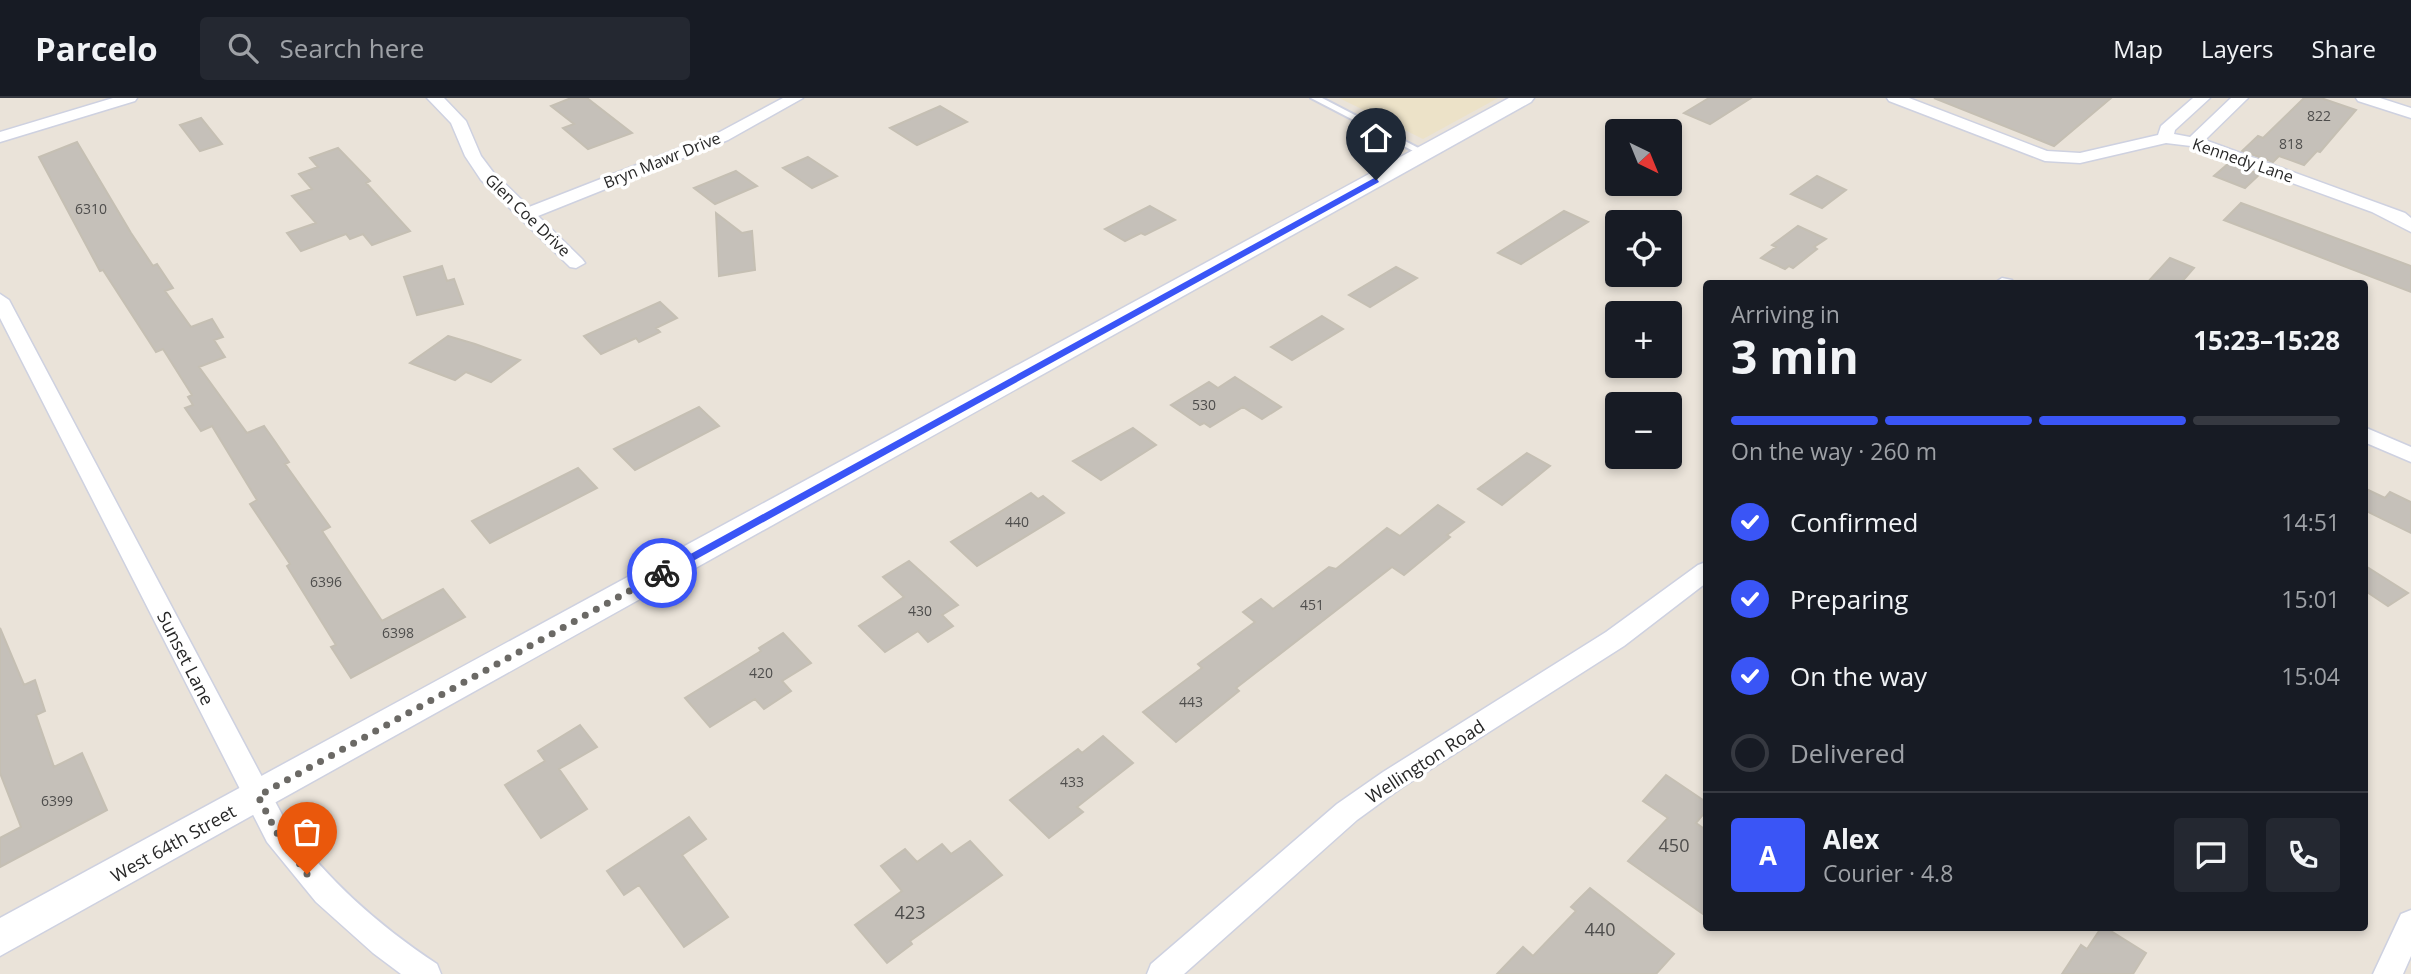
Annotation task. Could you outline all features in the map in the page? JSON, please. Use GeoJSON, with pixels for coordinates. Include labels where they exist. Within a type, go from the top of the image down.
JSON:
{"type":"FeatureCollection","features":[{"type":"Feature","properties":{"kind":"street"},"geometry":{"type":"LineString","coordinates":[[0,137],[130,98]]}},
{"type":"Feature","properties":{"kind":"street","name":"Glen Coe Drive"},"geometry":{"type":"LineString","coordinates":[[435,98],[458,121],[480,168],[576,263]]}},
{"type":"Feature","properties":{"kind":"street","name":"Bryn Mawr Drive"},"geometry":{"type":"LineString","coordinates":[[526,214],[722,137],[795,98]]}},
{"type":"Feature","properties":{"kind":"street","name":"West 64th Street"},"geometry":{"type":"LineString","coordinates":[[0,939],[1524,98]]}},
{"type":"Feature","properties":{"kind":"street"},"geometry":{"type":"LineString","coordinates":[[2165,138],[2167,129],[2202,98]]}},
{"type":"Feature","properties":{"kind":"street"},"geometry":{"type":"LineString","coordinates":[[2194,142],[2240,98]]}},
{"type":"Feature","properties":{"kind":"street"},"geometry":{"type":"LineString","coordinates":[[2364,98],[2411,113]]}},
{"type":"Feature","properties":{"kind":"street","name":"Kennedy Lane"},"geometry":{"type":"LineString","coordinates":[[1907,100],[2045,156],[2064,159],[2080,158],[2165,138],[2194,142],[2378,208],[2399,217],[2411,227]]}},
{"type":"Feature","properties":{"kind":"street","name":"Sunset Lane"},"geometry":{"type":"LineString","coordinates":[[0,300],[258,796],[296,861],[326,897],[371,936],[426,974]]}},
{"type":"Feature","properties":{"kind":"street"},"geometry":{"type":"LineString","coordinates":[[2368,436],[2411,455]]}},
{"type":"Feature","properties":{"kind":"street","name":"Wellington Road"},"geometry":{"type":"LineString","coordinates":[[1162,974],[1347,812],[1392,780],[1615,639],[1659,609],[1703,573]]}},
{"type":"Feature","properties":{"kind":"street"},"geometry":{"type":"LineString","coordinates":[[2388,974],[2411,923]]}},
{"type":"Feature","properties":{"kind":"lane"},"geometry":{"type":"LineString","coordinates":[[1315,98],[1424,153]]}},
{"type":"Feature","properties":{"kind":"shaded area"},"geometry":{"type":"Polygon","coordinates":[[[1339,98],[1498,98],[1423,139],[1339,98]]]}},
{"type":"Feature","properties":{"kind":"building"},"geometry":{"type":"Polygon","coordinates":[[[571,98],[587,98],[632,133],[588,149],[563,128],[574,124],[551,106],[571,98]]]}},
{"type":"Feature","properties":{"kind":"building"},"geometry":{"type":"Polygon","coordinates":[[[1709,98],[1751,98],[1710,124],[1684,113],[1709,98]]]}},
{"type":"Feature","properties":{"kind":"building"},"geometry":{"type":"Polygon","coordinates":[[[1934,98],[2111,98],[2054,146],[1934,98]]]}},
{"type":"Feature","properties":{"kind":"building"},"geometry":{"type":"Polygon","coordinates":[[[2304,98],[2321,98],[2356,110],[2320,152],[2317,151],[2304,165],[2279,156],[2273,162],[2242,151],[2258,136],[2263,138],[2304,98]]]}},
{"type":"Feature","properties":{"kind":"building"},"geometry":{"type":"Polygon","coordinates":[[[940,106],[967,122],[917,145],[890,128],[940,106]]]}},
{"type":"Feature","properties":{"kind":"building"},"geometry":{"type":"Polygon","coordinates":[[[201,118],[222,144],[200,151],[180,125],[201,118]]]}},
{"type":"Feature","properties":{"kind":"building"},"geometry":{"type":"Polygon","coordinates":[[[77,142],[131,233],[153,266],[157,264],[173,288],[165,291],[191,327],[212,319],[223,337],[214,340],[225,357],[199,367],[247,433],[264,426],[289,462],[285,464],[330,527],[322,531],[382,621],[443,589],[465,617],[351,678],[331,647],[336,645],[287,566],[290,564],[250,504],[257,500],[212,426],[201,431],[185,408],[193,405],[188,397],[192,395],[163,349],[156,352],[103,270],[100,271],[39,157],[77,142]]]}},
{"type":"Feature","properties":{"kind":"building"},"geometry":{"type":"Polygon","coordinates":[[[338,148],[370,181],[366,183],[410,231],[372,245],[363,234],[350,239],[346,234],[301,251],[287,233],[316,223],[292,196],[312,189],[299,174],[318,167],[310,158],[338,148]]]}},
{"type":"Feature","properties":{"kind":"building"},"geometry":{"type":"Polygon","coordinates":[[[808,157],[837,176],[812,188],[783,168],[808,157]]]}},
{"type":"Feature","properties":{"kind":"building"},"geometry":{"type":"Polygon","coordinates":[[[2229,163],[2260,174],[2245,188],[2214,176],[2229,163]]]}},
{"type":"Feature","properties":{"kind":"building"},"geometry":{"type":"Polygon","coordinates":[[[736,171],[757,186],[715,204],[694,188],[736,171]]]}},
{"type":"Feature","properties":{"kind":"building"},"geometry":{"type":"Polygon","coordinates":[[[1817,176],[1846,190],[1822,208],[1791,194],[1817,176]]]}},
{"type":"Feature","properties":{"kind":"building"},"geometry":{"type":"Polygon","coordinates":[[[2241,203],[2411,266],[2411,292],[2224,220],[2241,203]]]}},
{"type":"Feature","properties":{"kind":"building"},"geometry":{"type":"Polygon","coordinates":[[[1150,206],[1175,220],[1145,235],[1141,233],[1125,241],[1105,229],[1150,206]]]}},
{"type":"Feature","properties":{"kind":"building"},"geometry":{"type":"Polygon","coordinates":[[[1564,211],[1588,222],[1521,264],[1498,253],[1564,211]]]}},
{"type":"Feature","properties":{"kind":"building"},"geometry":{"type":"Polygon","coordinates":[[[716,213],[742,233],[752,231],[755,270],[719,276],[716,213]]]}},
{"type":"Feature","properties":{"kind":"building"},"geometry":{"type":"Polygon","coordinates":[[[1798,226],[1826,239],[1793,268],[1789,266],[1785,269],[1761,258],[1776,247],[1772,245],[1798,226]]]}},
{"type":"Feature","properties":{"kind":"building"},"geometry":{"type":"Polygon","coordinates":[[[2170,258],[2194,268],[2184,280],[2150,280],[2170,258]]]}},
{"type":"Feature","properties":{"kind":"building"},"geometry":{"type":"Polygon","coordinates":[[[442,266],[447,281],[454,279],[463,304],[417,315],[404,277],[442,266]]]}},
{"type":"Feature","properties":{"kind":"building"},"geometry":{"type":"Polygon","coordinates":[[[1396,267],[1417,278],[1370,307],[1349,295],[1396,267]]]}},
{"type":"Feature","properties":{"kind":"building"},"geometry":{"type":"Polygon","coordinates":[[[660,302],[677,318],[656,328],[660,332],[639,342],[636,338],[601,354],[584,336],[660,302]]]}},
{"type":"Feature","properties":{"kind":"building"},"geometry":{"type":"Polygon","coordinates":[[[1322,316],[1343,329],[1292,360],[1271,347],[1322,316]]]}},
{"type":"Feature","properties":{"kind":"building"},"geometry":{"type":"Polygon","coordinates":[[[448,336],[520,360],[491,382],[466,372],[455,380],[410,363],[448,336]]]}},
{"type":"Feature","properties":{"kind":"building"},"geometry":{"type":"Polygon","coordinates":[[[1235,377],[1281,407],[1262,419],[1243,407],[1210,427],[1204,423],[1200,425],[1171,405],[1209,382],[1218,388],[1235,377]]]}},
{"type":"Feature","properties":{"kind":"building"},"geometry":{"type":"Polygon","coordinates":[[[699,407],[719,426],[635,470],[614,449],[699,407]]]}},
{"type":"Feature","properties":{"kind":"building"},"geometry":{"type":"Polygon","coordinates":[[[1133,428],[1156,445],[1101,480],[1073,461],[1133,428]]]}},
{"type":"Feature","properties":{"kind":"building"},"geometry":{"type":"Polygon","coordinates":[[[1527,453],[1550,466],[1502,505],[1478,489],[1527,453]]]}},
{"type":"Feature","properties":{"kind":"building"},"geometry":{"type":"Polygon","coordinates":[[[578,468],[597,488],[490,543],[472,521],[578,468]]]}},
{"type":"Feature","properties":{"kind":"building"},"geometry":{"type":"Polygon","coordinates":[[[2368,490],[2385,498],[2390,492],[2411,502],[2411,533],[2368,512],[2368,490]]]}},
{"type":"Feature","properties":{"kind":"building"},"geometry":{"type":"Polygon","coordinates":[[[1031,493],[1038,499],[1043,496],[1064,513],[977,566],[951,542],[1031,493]]]}},
{"type":"Feature","properties":{"kind":"building"},"geometry":{"type":"Polygon","coordinates":[[[1438,505],[1464,522],[1447,535],[1450,537],[1404,575],[1392,567],[1236,688],[1239,691],[1176,742],[1143,712],[1202,668],[1198,664],[1255,622],[1243,612],[1261,599],[1273,609],[1329,567],[1336,569],[1387,528],[1400,536],[1438,505]]]}},
{"type":"Feature","properties":{"kind":"building"},"geometry":{"type":"Polygon","coordinates":[[[909,561],[958,605],[942,615],[953,626],[928,642],[918,631],[885,652],[859,626],[904,597],[883,577],[909,561]]]}},
{"type":"Feature","properties":{"kind":"building"},"geometry":{"type":"Polygon","coordinates":[[[2368,568],[2408,593],[2388,606],[2368,593],[2368,568]]]}},
{"type":"Feature","properties":{"kind":"building"},"geometry":{"type":"Polygon","coordinates":[[[0,628],[24,685],[35,680],[45,711],[36,715],[54,767],[82,753],[107,810],[0,867],[0,838],[21,827],[0,773],[0,628]]]}},
{"type":"Feature","properties":{"kind":"building"},"geometry":{"type":"Polygon","coordinates":[[[783,633],[811,663],[782,681],[791,691],[764,709],[755,699],[710,727],[685,698],[761,651],[759,648],[783,633]]]}},
{"type":"Feature","properties":{"kind":"building"},"geometry":{"type":"Polygon","coordinates":[[[580,725],[597,747],[559,769],[587,809],[541,838],[505,785],[545,761],[538,751],[580,725]]]}},
{"type":"Feature","properties":{"kind":"building"},"geometry":{"type":"Polygon","coordinates":[[[1103,736],[1133,763],[1077,807],[1083,812],[1049,838],[1010,800],[1078,749],[1082,753],[1103,736]]]}},
{"type":"Feature","properties":{"kind":"building"},"geometry":{"type":"Polygon","coordinates":[[[1666,775],[1703,800],[1703,815],[1696,823],[1703,828],[1703,914],[1628,861],[1668,818],[1643,801],[1666,775]]]}},
{"type":"Feature","properties":{"kind":"building"},"geometry":{"type":"Polygon","coordinates":[[[689,817],[706,839],[682,855],[728,917],[684,947],[639,885],[624,895],[607,871],[689,817]]]}},
{"type":"Feature","properties":{"kind":"building"},"geometry":{"type":"Polygon","coordinates":[[[970,841],[1002,875],[910,941],[912,944],[887,963],[855,925],[902,891],[881,866],[905,849],[917,862],[942,844],[951,854],[970,841]]]}},
{"type":"Feature","properties":{"kind":"building"},"geometry":{"type":"Polygon","coordinates":[[[1590,888],[1674,954],[1656,974],[1497,974],[1523,947],[1533,956],[1576,911],[1571,907],[1590,888]]]}},
{"type":"Feature","properties":{"kind":"building"},"geometry":{"type":"Polygon","coordinates":[[[2099,931],[2111,931],[2146,953],[2133,974],[2062,974],[2081,945],[2087,949],[2099,931]]]}},
{"type":"Feature","properties":{"kind":"way so far"},"geometry":{"type":"LineString","coordinates":[[307,874],[277,833],[258,796],[662,573]]}},
{"type":"Feature","properties":{"kind":"route"},"geometry":{"type":"LineString","coordinates":[[662,573],[1376,180]]}}]}
